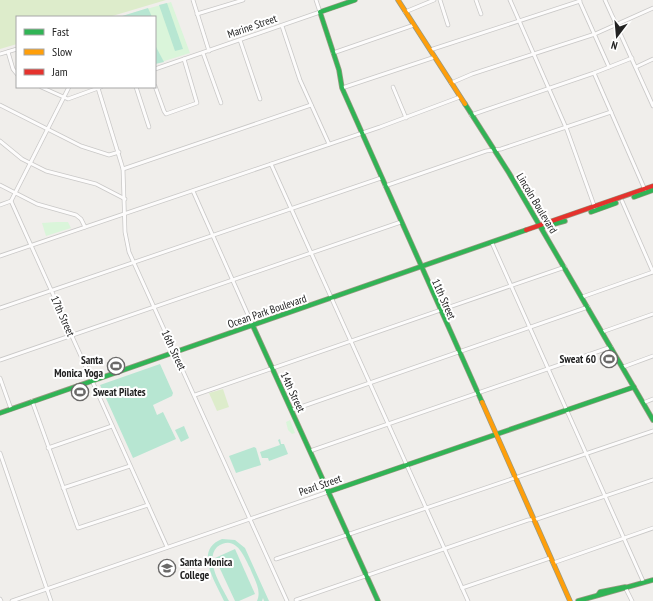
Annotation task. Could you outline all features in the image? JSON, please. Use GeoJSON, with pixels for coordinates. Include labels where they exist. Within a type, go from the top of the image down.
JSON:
{"type":"FeatureCollection","features":[{"type":"Feature","properties":{"kind":"main road","name":"Marine Street"},"geometry":{"type":"LineString","coordinates":[[320,12],[355,0]]}},
{"type":"Feature","properties":{"kind":"main road","name":"Lincoln Boulevard"},"geometry":{"type":"LineString","coordinates":[[398,0],[472,115],[541,227],[653,420]]}},
{"type":"Feature","properties":{"kind":"main road","name":"11th Street"},"geometry":{"type":"LineString","coordinates":[[320,12],[340,73],[342,88],[361,133],[570,601]]}},
{"type":"Feature","properties":{"kind":"main road"},"geometry":{"type":"LineString","coordinates":[[634,195],[644,192],[653,186]]}},
{"type":"Feature","properties":{"kind":"main road","name":"Ocean Park Boulevard"},"geometry":{"type":"LineString","coordinates":[[0,413],[332,299],[420,267],[541,227],[549,226],[634,195],[653,190]]}},
{"type":"Feature","properties":{"kind":"main road","name":"Ocean Park Boulevard"},"geometry":{"type":"LineString","coordinates":[[595,209],[622,201],[634,195]]}},
{"type":"Feature","properties":{"kind":"main road","name":"14th Street"},"geometry":{"type":"LineString","coordinates":[[253,326],[378,601]]}},
{"type":"Feature","properties":{"kind":"main road","name":"Pearl Street"},"geometry":{"type":"LineString","coordinates":[[328,492],[634,387]]}},
{"type":"Feature","properties":{"kind":"main road"},"geometry":{"type":"LineString","coordinates":[[578,601],[614,592],[652,579]]}},
{"type":"Feature","properties":{"kind":"street"},"geometry":{"type":"LineString","coordinates":[[193,0],[209,51]]}},
{"type":"Feature","properties":{"kind":"street"},"geometry":{"type":"LineString","coordinates":[[197,14],[242,0]]}},
{"type":"Feature","properties":{"kind":"street","name":"11th Street"},"geometry":{"type":"LineString","coordinates":[[316,0],[320,12]]}},
{"type":"Feature","properties":{"kind":"street"},"geometry":{"type":"LineString","coordinates":[[405,12],[424,2],[434,0]]}},
{"type":"Feature","properties":{"kind":"street"},"geometry":{"type":"LineString","coordinates":[[440,0],[448,25]]}},
{"type":"Feature","properties":{"kind":"street"},"geometry":{"type":"LineString","coordinates":[[476,0],[480,14]]}},
{"type":"Feature","properties":{"kind":"street"},"geometry":{"type":"LineString","coordinates":[[510,0],[566,127],[595,209]]}},
{"type":"Feature","properties":{"kind":"street"},"geometry":{"type":"LineString","coordinates":[[605,0],[653,106]]}},
{"type":"Feature","properties":{"kind":"street"},"geometry":{"type":"LineString","coordinates":[[430,50],[580,1],[609,67]]}},
{"type":"Feature","properties":{"kind":"street"},"geometry":{"type":"LineString","coordinates":[[451,83],[472,74],[595,34],[653,8]]}},
{"type":"Feature","properties":{"kind":"street","name":"Marine Street"},"geometry":{"type":"LineString","coordinates":[[156,70],[320,12]]}},
{"type":"Feature","properties":{"kind":"street"},"geometry":{"type":"LineString","coordinates":[[333,53],[414,25]]}},
{"type":"Feature","properties":{"kind":"street"},"geometry":{"type":"LineString","coordinates":[[282,26],[300,80],[329,144]]}},
{"type":"Feature","properties":{"kind":"street"},"geometry":{"type":"LineString","coordinates":[[240,40],[260,99]]}},
{"type":"Feature","properties":{"kind":"street"},"geometry":{"type":"LineString","coordinates":[[0,54],[16,49]]}},
{"type":"Feature","properties":{"kind":"street"},"geometry":{"type":"LineString","coordinates":[[8,52],[13,69],[16,73]]}},
{"type":"Feature","properties":{"kind":"street"},"geometry":{"type":"LineString","coordinates":[[203,53],[221,103]]}},
{"type":"Feature","properties":{"kind":"street"},"geometry":{"type":"LineString","coordinates":[[342,88],[435,57]]}},
{"type":"Feature","properties":{"kind":"street"},"geometry":{"type":"LineString","coordinates":[[472,115],[594,73],[632,58]]}},
{"type":"Feature","properties":{"kind":"street"},"geometry":{"type":"LineString","coordinates":[[156,88],[166,114],[181,110],[197,103],[184,59]]}},
{"type":"Feature","properties":{"kind":"street"},"geometry":{"type":"LineString","coordinates":[[636,67],[653,59]]}},
{"type":"Feature","properties":{"kind":"street"},"geometry":{"type":"LineString","coordinates":[[594,73],[645,190]]}},
{"type":"Feature","properties":{"kind":"street"},"geometry":{"type":"LineString","coordinates":[[393,87],[406,118]]}},
{"type":"Feature","properties":{"kind":"street"},"geometry":{"type":"LineString","coordinates":[[43,88],[69,99],[100,88]]}},
{"type":"Feature","properties":{"kind":"street"},"geometry":{"type":"LineString","coordinates":[[0,205],[11,201],[69,88]]}},
{"type":"Feature","properties":{"kind":"street","name":"16th Street"},"geometry":{"type":"LineString","coordinates":[[100,88],[123,169],[126,239],[134,262],[288,601]]}},
{"type":"Feature","properties":{"kind":"street"},"geometry":{"type":"LineString","coordinates":[[136,88],[149,127]]}},
{"type":"Feature","properties":{"kind":"street"},"geometry":{"type":"LineString","coordinates":[[0,256],[406,118],[460,97]]}},
{"type":"Feature","properties":{"kind":"street"},"geometry":{"type":"LineString","coordinates":[[0,105],[80,146],[109,155],[119,152]]}},
{"type":"Feature","properties":{"kind":"street"},"geometry":{"type":"LineString","coordinates":[[123,169],[311,105]]}},
{"type":"Feature","properties":{"kind":"street"},"geometry":{"type":"LineString","coordinates":[[385,186],[611,112]]}},
{"type":"Feature","properties":{"kind":"street"},"geometry":{"type":"LineString","coordinates":[[0,140],[17,156],[50,173],[100,185],[118,197],[125,199]]}},
{"type":"Feature","properties":{"kind":"street"},"geometry":{"type":"LineString","coordinates":[[271,164],[468,601]]}},
{"type":"Feature","properties":{"kind":"street"},"geometry":{"type":"LineString","coordinates":[[0,308],[381,178]]}},
{"type":"Feature","properties":{"kind":"street"},"geometry":{"type":"LineString","coordinates":[[0,185],[37,204],[74,214],[81,219],[85,227]]}},
{"type":"Feature","properties":{"kind":"street","name":"14th Street"},"geometry":{"type":"LineString","coordinates":[[193,191],[253,326]]}},
{"type":"Feature","properties":{"kind":"street","name":"17th Street"},"geometry":{"type":"LineString","coordinates":[[11,201],[167,547]]}},
{"type":"Feature","properties":{"kind":"street"},"geometry":{"type":"LineString","coordinates":[[582,297],[653,272],[622,201]]}},
{"type":"Feature","properties":{"kind":"street"},"geometry":{"type":"LineString","coordinates":[[0,360],[401,222]]}},
{"type":"Feature","properties":{"kind":"street"},"geometry":{"type":"LineString","coordinates":[[492,243],[643,581]]}},
{"type":"Feature","properties":{"kind":"street"},"geometry":{"type":"LineString","coordinates":[[195,395],[565,267]]}},
{"type":"Feature","properties":{"kind":"street"},"geometry":{"type":"LineString","coordinates":[[292,410],[588,307]]}},
{"type":"Feature","properties":{"kind":"street"},"geometry":{"type":"LineString","coordinates":[[602,332],[653,314]]}},
{"type":"Feature","properties":{"kind":"street"},"geometry":{"type":"LineString","coordinates":[[310,451],[611,347]]}},
{"type":"Feature","properties":{"kind":"street"},"geometry":{"type":"LineString","coordinates":[[622,367],[653,356]]}},
{"type":"Feature","properties":{"kind":"street"},"geometry":{"type":"LineString","coordinates":[[0,378],[11,409]]}},
{"type":"Feature","properties":{"kind":"street"},"geometry":{"type":"LineString","coordinates":[[643,403],[653,399]]}},
{"type":"Feature","properties":{"kind":"street"},"geometry":{"type":"LineString","coordinates":[[32,401],[78,528],[148,505]]}},
{"type":"Feature","properties":{"kind":"street"},"geometry":{"type":"LineString","coordinates":[[48,448],[112,426]]}},
{"type":"Feature","properties":{"kind":"street"},"geometry":{"type":"LineString","coordinates":[[276,559],[348,536],[653,431]]}},
{"type":"Feature","properties":{"kind":"street"},"geometry":{"type":"LineString","coordinates":[[0,453],[51,601]]}},
{"type":"Feature","properties":{"kind":"street"},"geometry":{"type":"LineString","coordinates":[[63,488],[130,466]]}},
{"type":"Feature","properties":{"kind":"street"},"geometry":{"type":"LineString","coordinates":[[296,600],[444,548],[653,480]]}},
{"type":"Feature","properties":{"kind":"street","name":"Pearl Street"},"geometry":{"type":"LineString","coordinates":[[12,601],[328,492]]}},
{"type":"Feature","properties":{"kind":"street"},"geometry":{"type":"LineString","coordinates":[[553,563],[653,528]]}},
{"type":"Feature","properties":{"kind":"street"},"geometry":{"type":"LineString","coordinates":[[462,588],[550,558]]}},
{"type":"Feature","properties":{"kind":"street"},"geometry":{"type":"LineString","coordinates":[[625,587],[632,601]]}},
{"type":"Feature","properties":{"kind":"green space"},"geometry":{"type":"Polygon","coordinates":[[[0,0],[166,0],[112,16],[16,16],[16,44],[0,49],[0,0]]]}},
{"type":"Feature","properties":{"kind":"green space"},"geometry":{"type":"Polygon","coordinates":[[[171,2],[190,53],[156,64],[156,16],[122,16],[171,2]]]}},
{"type":"Feature","properties":{"kind":"green space"},"geometry":{"type":"Polygon","coordinates":[[[167,3],[183,49],[175,51],[159,5],[167,3]]]}},
{"type":"Feature","properties":{"kind":"green space"},"geometry":{"type":"Polygon","coordinates":[[[148,8],[152,16],[122,16],[148,8]]]}},
{"type":"Feature","properties":{"kind":"green space"},"geometry":{"type":"Polygon","coordinates":[[[156,47],[164,62],[156,64],[156,47]]]}},
{"type":"Feature","properties":{"kind":"green space"},"geometry":{"type":"Polygon","coordinates":[[[68,222],[71,228],[46,236],[42,223],[68,222]]]}},
{"type":"Feature","properties":{"kind":"green space"},"geometry":{"type":"Polygon","coordinates":[[[160,364],[173,393],[172,396],[153,405],[157,415],[163,412],[176,439],[133,458],[100,385],[160,364]]]}},
{"type":"Feature","properties":{"kind":"green space"},"geometry":{"type":"Polygon","coordinates":[[[223,389],[229,407],[217,411],[209,393],[223,389]]]}},
{"type":"Feature","properties":{"kind":"green space"},"geometry":{"type":"Polygon","coordinates":[[[290,420],[295,433],[292,434],[288,430],[286,422],[290,420]]]}},
{"type":"Feature","properties":{"kind":"green space"},"geometry":{"type":"Polygon","coordinates":[[[184,426],[189,438],[181,442],[175,430],[184,426]]]}},
{"type":"Feature","properties":{"kind":"green space"},"geometry":{"type":"Polygon","coordinates":[[[280,439],[281,444],[284,444],[288,454],[269,461],[268,458],[262,458],[260,452],[280,445],[278,440],[280,439]]]}},
{"type":"Feature","properties":{"kind":"green space"},"geometry":{"type":"Polygon","coordinates":[[[254,447],[256,448],[261,465],[236,473],[229,456],[254,447]]]}},
{"type":"Feature","properties":{"kind":"green space"},"geometry":{"type":"Polygon","coordinates":[[[222,539],[235,540],[245,548],[269,601],[264,601],[263,598],[262,601],[257,601],[259,593],[250,568],[238,547],[229,543],[217,547],[213,553],[212,559],[213,567],[229,601],[224,601],[212,576],[208,559],[209,551],[213,544],[222,539]]]}},
{"type":"Feature","properties":{"kind":"green space"},"geometry":{"type":"Polygon","coordinates":[[[235,549],[255,594],[239,601],[235,601],[215,558],[235,549]]]}},
{"type":"Feature","properties":{"kind":"traffic: fast"},"geometry":{"type":"LineString","coordinates":[[355,0],[320,12],[339,70],[342,88],[482,402]]}},
{"type":"Feature","properties":{"kind":"traffic: fast"},"geometry":{"type":"LineString","coordinates":[[465,104],[509,173],[653,420]]}},
{"type":"Feature","properties":{"kind":"traffic: fast"},"geometry":{"type":"LineString","coordinates":[[634,197],[653,190]]}},
{"type":"Feature","properties":{"kind":"traffic: fast"},"geometry":{"type":"LineString","coordinates":[[591,212],[616,203]]}},
{"type":"Feature","properties":{"kind":"traffic: fast"},"geometry":{"type":"LineString","coordinates":[[543,227],[565,221]]}},
{"type":"Feature","properties":{"kind":"traffic: fast"},"geometry":{"type":"LineString","coordinates":[[0,413],[526,230]]}},
{"type":"Feature","properties":{"kind":"traffic: fast"},"geometry":{"type":"LineString","coordinates":[[253,326],[378,601]]}},
{"type":"Feature","properties":{"kind":"traffic: fast"},"geometry":{"type":"LineString","coordinates":[[328,492],[634,387]]}},
{"type":"Feature","properties":{"kind":"traffic: fast"},"geometry":{"type":"LineString","coordinates":[[578,601],[653,580]]}},
{"type":"Feature","properties":{"kind":"traffic: fast"},"geometry":{"type":"LineString","coordinates":[[598,595],[600,592],[625,587]]}},
{"type":"Feature","properties":{"kind":"traffic: slow"},"geometry":{"type":"LineString","coordinates":[[398,0],[465,104]]}},
{"type":"Feature","properties":{"kind":"traffic: slow"},"geometry":{"type":"LineString","coordinates":[[482,402],[570,601]]}},
{"type":"Feature","properties":{"kind":"traffic: jam"},"geometry":{"type":"LineString","coordinates":[[526,230],[653,186]]}},
{"type":"Feature","properties":{"kind":"place","name":"Sweat 60"},"geometry":{"type":"Point","coordinates":[609,359]}},
{"type":"Feature","properties":{"kind":"place","name":"Santa Monica Yoga"},"geometry":{"type":"Point","coordinates":[116,366]}},
{"type":"Feature","properties":{"kind":"place","name":"Sweat Pilates"},"geometry":{"type":"Point","coordinates":[80,392]}},
{"type":"Feature","properties":{"kind":"place","name":"Santa Monica College"},"geometry":{"type":"Point","coordinates":[167,568]}}]}
